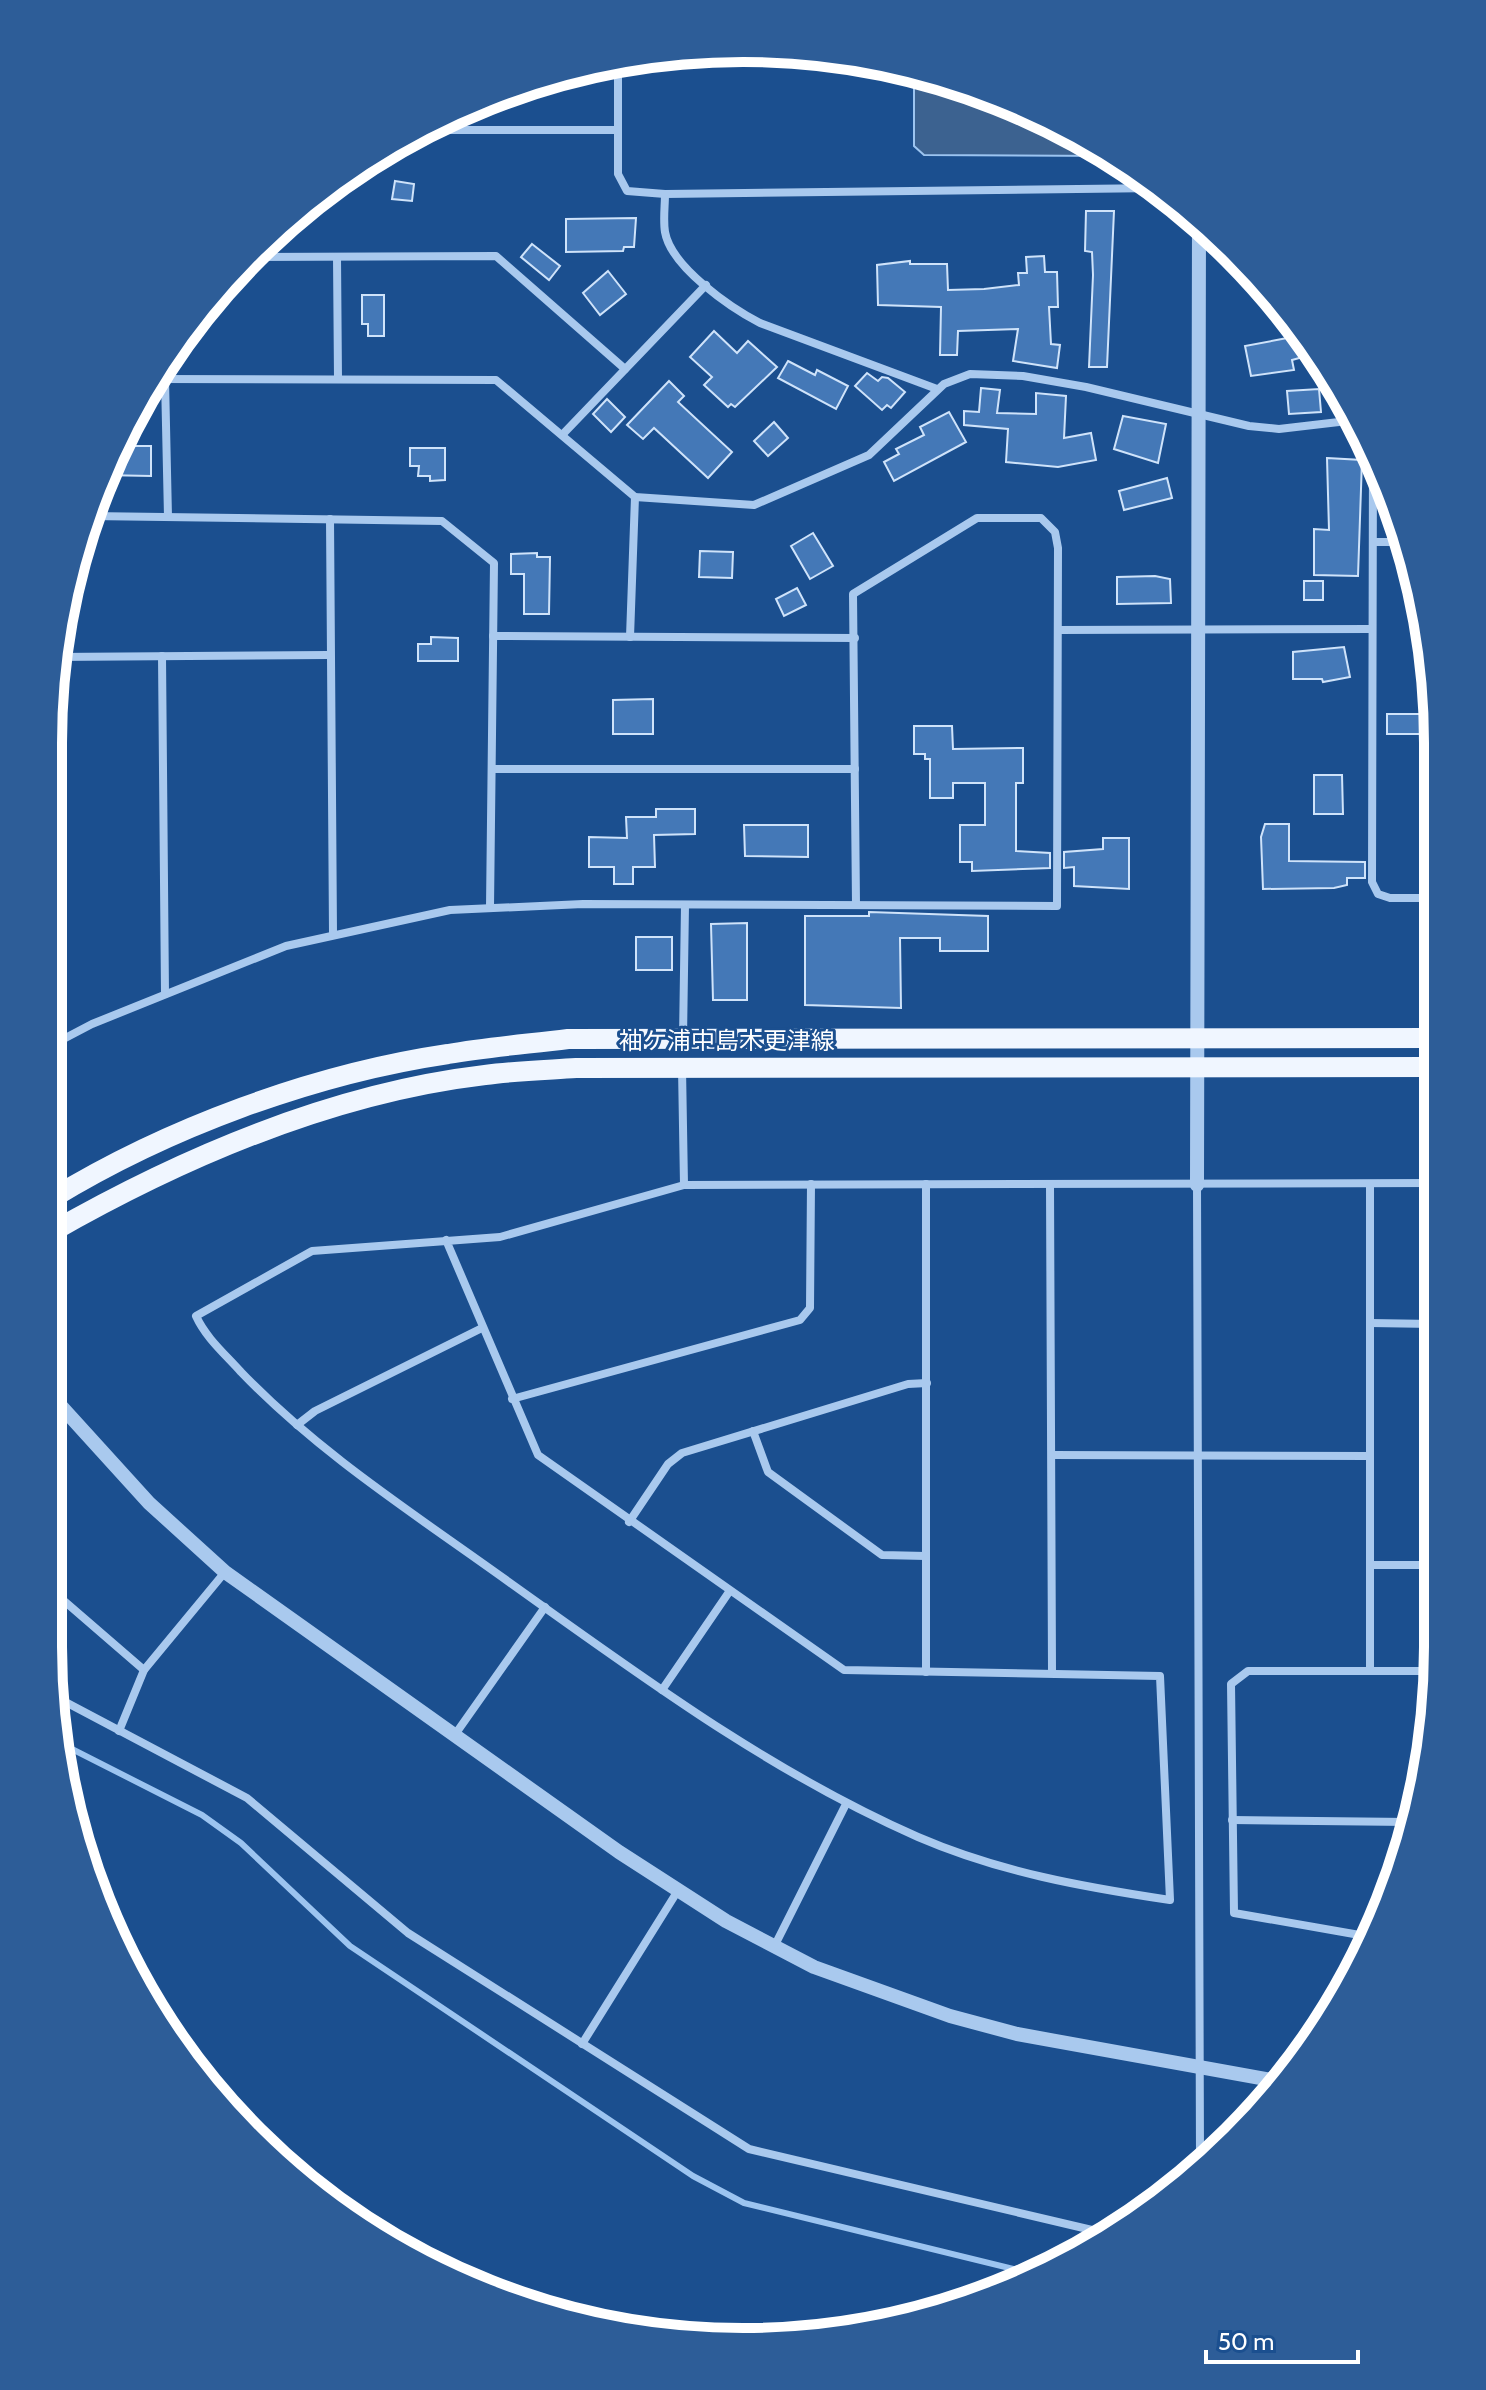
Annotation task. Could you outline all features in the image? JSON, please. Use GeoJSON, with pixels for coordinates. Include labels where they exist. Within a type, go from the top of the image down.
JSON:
{"type":"FeatureCollection","features":[{"type":"Feature","properties":{"kind":"main road","name":"袖ケ浦中島木更津線"},"geometry":{"type":"LineString","coordinates":[[62,1193],[154,1144],[232,1112],[339,1078],[446,1054],[568,1039],[1424,1038]]}},
{"type":"Feature","properties":{"kind":"main road","name":"袖ケ浦中島木更津線"},"geometry":{"type":"LineString","coordinates":[[62,1226],[104,1202],[253,1136],[386,1093],[483,1075],[576,1068],[682,1067],[1424,1067]]}},
{"type":"Feature","properties":{"kind":"street"},"geometry":{"type":"LineString","coordinates":[[618,74],[618,174],[627,191],[665,194],[1137,188]]}},
{"type":"Feature","properties":{"kind":"street"},"geometry":{"type":"LineString","coordinates":[[446,130],[618,130]]}},
{"type":"Feature","properties":{"kind":"street"},"geometry":{"type":"LineString","coordinates":[[665,194],[665,235],[685,265],[733,308],[760,323],[937,389]]}},
{"type":"Feature","properties":{"kind":"street"},"geometry":{"type":"LineString","coordinates":[[1199,237],[1197,1185],[1200,2152]]}},
{"type":"Feature","properties":{"kind":"street"},"geometry":{"type":"LineString","coordinates":[[265,257],[496,256],[625,369]]}},
{"type":"Feature","properties":{"kind":"street"},"geometry":{"type":"LineString","coordinates":[[337,257],[338,379]]}},
{"type":"Feature","properties":{"kind":"street"},"geometry":{"type":"LineString","coordinates":[[563,434],[706,285]]}},
{"type":"Feature","properties":{"kind":"street"},"geometry":{"type":"LineString","coordinates":[[168,379],[496,380],[635,497],[754,505],[869,455],[937,389],[970,374],[1023,376],[1199,416],[1279,429],[1343,422]]}},
{"type":"Feature","properties":{"kind":"street"},"geometry":{"type":"LineString","coordinates":[[162,389],[168,517]]}},
{"type":"Feature","properties":{"kind":"street"},"geometry":{"type":"LineString","coordinates":[[1373,485],[1372,882],[1378,894],[1390,898],[1424,898]]}},
{"type":"Feature","properties":{"kind":"street"},"geometry":{"type":"LineString","coordinates":[[630,637],[635,497]]}},
{"type":"Feature","properties":{"kind":"street"},"geometry":{"type":"LineString","coordinates":[[101,516],[442,521],[494,563],[490,907]]}},
{"type":"Feature","properties":{"kind":"street"},"geometry":{"type":"LineString","coordinates":[[62,1040],[92,1024],[286,946],[333,933],[450,910],[685,905],[1057,906],[1058,548],[1055,532],[1041,518],[977,518],[853,594],[856,905]]}},
{"type":"Feature","properties":{"kind":"street"},"geometry":{"type":"LineString","coordinates":[[330,519],[328,655],[333,933]]}},
{"type":"Feature","properties":{"kind":"street"},"geometry":{"type":"LineString","coordinates":[[1373,542],[1393,542]]}},
{"type":"Feature","properties":{"kind":"street"},"geometry":{"type":"LineString","coordinates":[[1058,630],[1371,629]]}},
{"type":"Feature","properties":{"kind":"street"},"geometry":{"type":"LineString","coordinates":[[493,636],[855,638]]}},
{"type":"Feature","properties":{"kind":"street"},"geometry":{"type":"LineString","coordinates":[[68,657],[328,655]]}},
{"type":"Feature","properties":{"kind":"street"},"geometry":{"type":"LineString","coordinates":[[162,656],[165,994]]}},
{"type":"Feature","properties":{"kind":"street"},"geometry":{"type":"LineString","coordinates":[[492,769],[855,769]]}},
{"type":"Feature","properties":{"kind":"street"},"geometry":{"type":"LineString","coordinates":[[683,1038],[685,905]]}},
{"type":"Feature","properties":{"kind":"street"},"geometry":{"type":"LineString","coordinates":[[682,1067],[684,1185]]}},
{"type":"Feature","properties":{"kind":"street"},"geometry":{"type":"LineString","coordinates":[[446,1240],[538,1455],[629,1522],[844,1670],[1160,1676],[1170,1900],[1074,1885],[1005,1869],[922,1838],[846,1804],[750,1750],[375,1488],[270,1402],[203,1332],[196,1316],[312,1251],[446,1240],[500,1237],[684,1185],[1424,1183]]}},
{"type":"Feature","properties":{"kind":"street"},"geometry":{"type":"LineString","coordinates":[[512,1399],[800,1320],[810,1308],[811,1184]]}},
{"type":"Feature","properties":{"kind":"street"},"geometry":{"type":"LineString","coordinates":[[926,1184],[926,1672]]}},
{"type":"Feature","properties":{"kind":"street"},"geometry":{"type":"LineString","coordinates":[[1370,1184],[1370,1671]]}},
{"type":"Feature","properties":{"kind":"street"},"geometry":{"type":"LineString","coordinates":[[1050,1185],[1052,1672]]}},
{"type":"Feature","properties":{"kind":"street"},"geometry":{"type":"LineString","coordinates":[[1370,1323],[1424,1324]]}},
{"type":"Feature","properties":{"kind":"street"},"geometry":{"type":"LineString","coordinates":[[297,1425],[315,1411],[482,1328]]}},
{"type":"Feature","properties":{"kind":"street"},"geometry":{"type":"LineString","coordinates":[[629,1522],[668,1464],[682,1453],[908,1384],[927,1383]]}},
{"type":"Feature","properties":{"kind":"street"},"geometry":{"type":"LineString","coordinates":[[62,1407],[149,1503],[225,1572],[677,1892],[774,1947],[879,1993],[1017,2034],[1269,2080]]}},
{"type":"Feature","properties":{"kind":"street"},"geometry":{"type":"LineString","coordinates":[[753,1431],[768,1472],[882,1555],[926,1556]]}},
{"type":"Feature","properties":{"kind":"street"},"geometry":{"type":"LineString","coordinates":[[1053,1455],[1369,1456]]}},
{"type":"Feature","properties":{"kind":"street"},"geometry":{"type":"LineString","coordinates":[[1370,1565],[1424,1565]]}},
{"type":"Feature","properties":{"kind":"street"},"geometry":{"type":"LineString","coordinates":[[119,1731],[144,1670],[225,1572]]}},
{"type":"Feature","properties":{"kind":"street"},"geometry":{"type":"LineString","coordinates":[[662,1690],[729,1592]]}},
{"type":"Feature","properties":{"kind":"street"},"geometry":{"type":"LineString","coordinates":[[62,1599],[144,1670]]}},
{"type":"Feature","properties":{"kind":"street"},"geometry":{"type":"LineString","coordinates":[[454,1736],[545,1607]]}},
{"type":"Feature","properties":{"kind":"street"},"geometry":{"type":"LineString","coordinates":[[1360,1935],[1234,1913],[1231,1684],[1238,1675],[1248,1671],[1423,1671]]}},
{"type":"Feature","properties":{"kind":"street"},"geometry":{"type":"LineString","coordinates":[[64,1701],[247,1798],[408,1933],[749,2149],[1094,2230]]}},
{"type":"Feature","properties":{"kind":"street"},"geometry":{"type":"LineString","coordinates":[[774,1947],[846,1804]]}},
{"type":"Feature","properties":{"kind":"street"},"geometry":{"type":"LineString","coordinates":[[1232,1820],[1401,1822]]}},
{"type":"Feature","properties":{"kind":"street"},"geometry":{"type":"LineString","coordinates":[[582,2044],[677,1892]]}},
{"type":"Feature","properties":{"kind":"water"},"geometry":{"type":"Polygon","coordinates":[[[914,84],[1004,114],[1088,156],[924,155],[914,146],[914,84]]]}},
{"type":"Feature","properties":{"kind":"building"},"geometry":{"type":"Polygon","coordinates":[[[395,181],[414,184],[412,201],[392,199],[395,181]]]}},
{"type":"Feature","properties":{"kind":"building"},"geometry":{"type":"Polygon","coordinates":[[[1086,211],[1114,211],[1107,367],[1089,367],[1093,275],[1092,252],[1085,251],[1086,211]]]}},
{"type":"Feature","properties":{"kind":"building"},"geometry":{"type":"Polygon","coordinates":[[[636,218],[634,247],[624,247],[623,251],[566,252],[566,219],[636,218]]]}},
{"type":"Feature","properties":{"kind":"building"},"geometry":{"type":"Polygon","coordinates":[[[532,244],[560,266],[549,280],[521,257],[532,244]]]}},
{"type":"Feature","properties":{"kind":"building"},"geometry":{"type":"Polygon","coordinates":[[[1044,256],[1045,272],[1057,272],[1058,307],[1049,307],[1051,344],[1060,345],[1057,368],[1013,361],[1018,329],[958,331],[957,355],[940,355],[941,307],[878,305],[877,265],[910,261],[910,264],[947,264],[948,290],[984,289],[1019,285],[1018,273],[1027,273],[1026,257],[1044,256]]]}},
{"type":"Feature","properties":{"kind":"building"},"geometry":{"type":"Polygon","coordinates":[[[608,271],[626,294],[600,315],[583,293],[608,271]]]}},
{"type":"Feature","properties":{"kind":"building"},"geometry":{"type":"Polygon","coordinates":[[[362,295],[384,295],[384,336],[368,336],[368,324],[362,324],[362,295]]]}},
{"type":"Feature","properties":{"kind":"building"},"geometry":{"type":"Polygon","coordinates":[[[714,331],[737,353],[748,341],[777,367],[735,407],[731,404],[728,407],[704,385],[712,377],[690,357],[714,331]]]}},
{"type":"Feature","properties":{"kind":"building"},"geometry":{"type":"Polygon","coordinates":[[[1290,338],[1303,357],[1292,360],[1294,370],[1251,376],[1245,346],[1290,338]]]}},
{"type":"Feature","properties":{"kind":"building"},"geometry":{"type":"Polygon","coordinates":[[[788,361],[815,375],[817,370],[848,386],[836,409],[778,378],[788,361]]]}},
{"type":"Feature","properties":{"kind":"building"},"geometry":{"type":"Polygon","coordinates":[[[867,373],[878,381],[882,377],[888,378],[905,392],[891,408],[887,405],[882,410],[855,386],[867,373]]]}},
{"type":"Feature","properties":{"kind":"building"},"geometry":{"type":"Polygon","coordinates":[[[669,381],[684,396],[678,402],[732,452],[708,478],[654,428],[643,439],[627,425],[669,381]]]}},
{"type":"Feature","properties":{"kind":"building"},"geometry":{"type":"Polygon","coordinates":[[[981,388],[1000,390],[997,413],[1036,414],[1036,393],[1066,396],[1064,438],[1091,433],[1096,460],[1058,467],[1006,462],[1008,429],[964,425],[964,411],[979,412],[981,388]]]}},
{"type":"Feature","properties":{"kind":"building"},"geometry":{"type":"Polygon","coordinates":[[[1319,389],[1321,412],[1289,414],[1287,391],[1319,389]]]}},
{"type":"Feature","properties":{"kind":"building"},"geometry":{"type":"Polygon","coordinates":[[[607,399],[625,417],[611,432],[593,414],[607,399]]]}},
{"type":"Feature","properties":{"kind":"building"},"geometry":{"type":"Polygon","coordinates":[[[949,412],[966,442],[894,481],[884,462],[899,454],[896,449],[924,435],[920,427],[949,412]]]}},
{"type":"Feature","properties":{"kind":"building"},"geometry":{"type":"Polygon","coordinates":[[[1123,416],[1166,424],[1158,463],[1114,449],[1123,416]]]}},
{"type":"Feature","properties":{"kind":"building"},"geometry":{"type":"Polygon","coordinates":[[[774,422],[788,438],[768,456],[754,441],[774,422]]]}},
{"type":"Feature","properties":{"kind":"building"},"geometry":{"type":"Polygon","coordinates":[[[130,446],[151,446],[151,476],[117,475],[130,446]]]}},
{"type":"Feature","properties":{"kind":"building"},"geometry":{"type":"Polygon","coordinates":[[[410,448],[445,448],[445,480],[430,481],[430,476],[418,476],[419,466],[410,466],[410,448]]]}},
{"type":"Feature","properties":{"kind":"building"},"geometry":{"type":"Polygon","coordinates":[[[1327,458],[1362,460],[1358,576],[1314,575],[1314,529],[1329,530],[1327,458]]]}},
{"type":"Feature","properties":{"kind":"building"},"geometry":{"type":"Polygon","coordinates":[[[1167,478],[1172,498],[1124,510],[1119,491],[1167,478]]]}},
{"type":"Feature","properties":{"kind":"building"},"geometry":{"type":"Polygon","coordinates":[[[813,533],[833,566],[810,579],[791,546],[813,533]]]}},
{"type":"Feature","properties":{"kind":"building"},"geometry":{"type":"Polygon","coordinates":[[[700,551],[733,552],[732,578],[699,577],[700,551]]]}},
{"type":"Feature","properties":{"kind":"building"},"geometry":{"type":"Polygon","coordinates":[[[537,553],[537,557],[550,557],[549,614],[524,614],[524,574],[511,574],[511,554],[537,553]]]}},
{"type":"Feature","properties":{"kind":"building"},"geometry":{"type":"Polygon","coordinates":[[[1155,576],[1170,579],[1171,603],[1117,604],[1117,577],[1155,576]]]}},
{"type":"Feature","properties":{"kind":"building"},"geometry":{"type":"Polygon","coordinates":[[[1304,581],[1323,581],[1323,600],[1304,600],[1304,581]]]}},
{"type":"Feature","properties":{"kind":"building"},"geometry":{"type":"Polygon","coordinates":[[[797,588],[806,605],[784,616],[776,599],[797,588]]]}},
{"type":"Feature","properties":{"kind":"building"},"geometry":{"type":"Polygon","coordinates":[[[431,637],[458,638],[458,661],[418,661],[418,644],[431,644],[431,637]]]}},
{"type":"Feature","properties":{"kind":"building"},"geometry":{"type":"Polygon","coordinates":[[[1344,647],[1350,677],[1323,682],[1322,679],[1293,679],[1293,652],[1344,647]]]}},
{"type":"Feature","properties":{"kind":"building"},"geometry":{"type":"Polygon","coordinates":[[[653,699],[653,734],[613,734],[613,700],[653,699]]]}},
{"type":"Feature","properties":{"kind":"building"},"geometry":{"type":"Polygon","coordinates":[[[1387,714],[1423,714],[1424,742],[1421,742],[1421,734],[1387,734],[1387,714]]]}},
{"type":"Feature","properties":{"kind":"building"},"geometry":{"type":"Polygon","coordinates":[[[914,726],[952,726],[953,749],[1023,748],[1023,783],[1016,783],[1016,851],[1050,853],[1050,868],[972,871],[972,862],[960,862],[960,825],[985,825],[985,783],[953,783],[953,798],[930,798],[930,759],[925,759],[925,754],[914,754],[914,726]]]}},
{"type":"Feature","properties":{"kind":"building"},"geometry":{"type":"Polygon","coordinates":[[[1314,775],[1342,775],[1343,814],[1314,814],[1314,775]]]}},
{"type":"Feature","properties":{"kind":"building"},"geometry":{"type":"Polygon","coordinates":[[[656,809],[695,809],[695,834],[654,835],[655,867],[633,867],[633,884],[614,884],[614,867],[589,867],[589,837],[627,838],[626,817],[656,817],[656,809]]]}},
{"type":"Feature","properties":{"kind":"building"},"geometry":{"type":"Polygon","coordinates":[[[1265,824],[1289,824],[1289,861],[1365,862],[1365,878],[1347,878],[1347,885],[1334,888],[1263,889],[1261,837],[1265,824]]]}},
{"type":"Feature","properties":{"kind":"building"},"geometry":{"type":"Polygon","coordinates":[[[744,825],[808,825],[808,857],[745,856],[744,825]]]}},
{"type":"Feature","properties":{"kind":"building"},"geometry":{"type":"Polygon","coordinates":[[[1103,838],[1129,838],[1129,889],[1074,886],[1074,867],[1064,868],[1064,852],[1103,849],[1103,838]]]}},
{"type":"Feature","properties":{"kind":"building"},"geometry":{"type":"Polygon","coordinates":[[[869,912],[988,916],[988,951],[940,951],[940,938],[900,938],[901,1008],[805,1005],[805,916],[869,916],[869,912]]]}},
{"type":"Feature","properties":{"kind":"building"},"geometry":{"type":"Polygon","coordinates":[[[747,923],[747,1000],[713,1000],[711,924],[747,923]]]}},
{"type":"Feature","properties":{"kind":"building"},"geometry":{"type":"Polygon","coordinates":[[[636,937],[672,937],[672,970],[636,970],[636,937]]]}},
{"type":"Feature","properties":{"kind":"waterway"},"geometry":{"type":"LineString","coordinates":[[70,1748],[202,1815],[241,1843],[350,1946],[693,2176],[744,2203],[1018,2270]]}}]}
